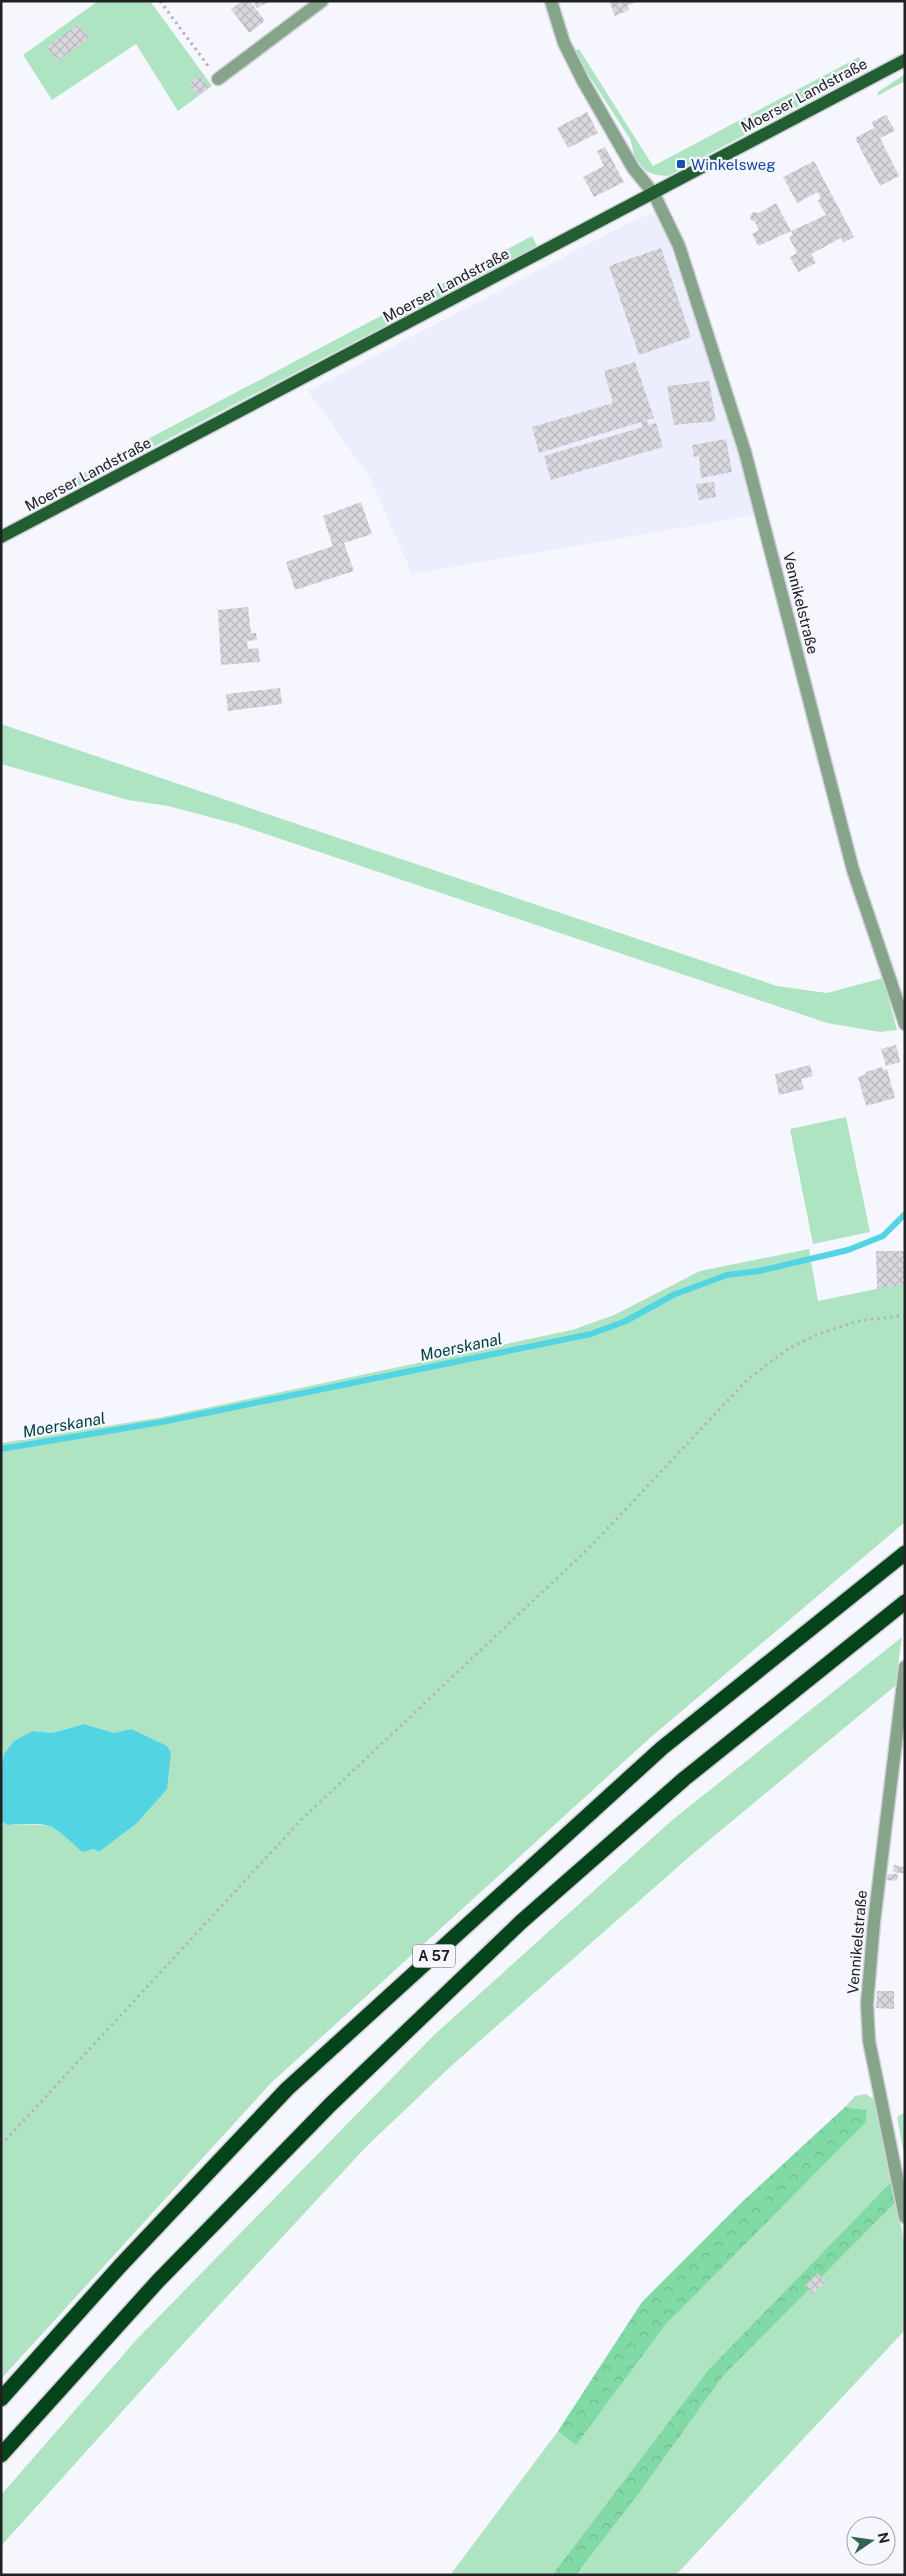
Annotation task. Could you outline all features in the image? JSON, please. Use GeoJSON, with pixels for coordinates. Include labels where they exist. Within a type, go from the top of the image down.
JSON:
{"type":"FeatureCollection","features":[{"type":"Feature","properties":{"kind":"highway","name":"A 57"},"geometry":{"type":"LineString","coordinates":[[1,2399],[120,2266],[287,2089],[662,1748],[905,1553]]}},
{"type":"Feature","properties":{"kind":"highway","name":"A 57"},"geometry":{"type":"LineString","coordinates":[[1,2455],[158,2281],[330,2105],[521,1922],[684,1779],[902,1604]]}},
{"type":"Feature","properties":{"kind":"main road","name":"Moerser Landstraße"},"geometry":{"type":"LineString","coordinates":[[1,537],[905,60]]}},
{"type":"Feature","properties":{"kind":"street"},"geometry":{"type":"LineString","coordinates":[[218,79],[322,1]]}},
{"type":"Feature","properties":{"kind":"street"},"geometry":{"type":"LineString","coordinates":[[551,1],[564,43],[583,81],[633,168],[654,194]]}},
{"type":"Feature","properties":{"kind":"street","name":"Vennikelstraße"},"geometry":{"type":"LineString","coordinates":[[654,194],[678,246],[745,452],[853,870],[905,1024]]}},
{"type":"Feature","properties":{"kind":"street","name":"Vennikelstraße"},"geometry":{"type":"LineString","coordinates":[[905,1668],[874,1922],[867,2004],[869,2041],[905,2218]]}},
{"type":"Feature","properties":{"kind":"path"},"geometry":{"type":"LineString","coordinates":[[160,1],[218,79]]}},
{"type":"Feature","properties":{"kind":"path"},"geometry":{"type":"LineString","coordinates":[[1,2145],[301,1820],[592,1545],[748,1380],[789,1348],[821,1333],[858,1321],[905,1315]]}},
{"type":"Feature","properties":{"kind":"shaded area"},"geometry":{"type":"Polygon","coordinates":[[[650,214],[658,218],[669,242],[740,454],[756,515],[412,574],[370,478],[308,391],[638,218],[650,214]]]}},
{"type":"Feature","properties":{"kind":"green space"},"geometry":{"type":"Polygon","coordinates":[[[98,1],[150,1],[212,86],[178,111],[136,44],[52,100],[23,55],[98,1]]]}},
{"type":"Feature","properties":{"kind":"green space"},"geometry":{"type":"Polygon","coordinates":[[[579,49],[653,166],[859,57],[864,71],[668,176],[656,175],[646,171],[635,158],[630,139],[573,51],[579,49]]]}},
{"type":"Feature","properties":{"kind":"green space"},"geometry":{"type":"Polygon","coordinates":[[[905,74],[905,81],[877,96],[878,92],[905,74]]]}},
{"type":"Feature","properties":{"kind":"green space"},"geometry":{"type":"Polygon","coordinates":[[[532,236],[537,246],[46,503],[40,496],[532,236]]]}},
{"type":"Feature","properties":{"kind":"green space"},"geometry":{"type":"Polygon","coordinates":[[[1,724],[777,986],[827,993],[883,978],[897,1030],[880,1032],[827,1023],[236,824],[168,806],[128,800],[1,764],[1,724]]]}},
{"type":"Feature","properties":{"kind":"green space"},"geometry":{"type":"Polygon","coordinates":[[[846,1117],[870,1232],[813,1244],[790,1129],[846,1117]]]}},
{"type":"Feature","properties":{"kind":"green space"},"geometry":{"type":"Polygon","coordinates":[[[809,1249],[818,1301],[905,1283],[905,1522],[651,1737],[271,2083],[1,2379],[1,1820],[7,1825],[33,1824],[49,1826],[63,1834],[82,1851],[94,1849],[99,1852],[136,1824],[131,1729],[114,1733],[84,1724],[52,1733],[33,1731],[4,1754],[1,1770],[1,1443],[163,1417],[572,1330],[614,1315],[700,1271],[809,1249]]]}},
{"type":"Feature","properties":{"kind":"green space"},"geometry":{"type":"Polygon","coordinates":[[[902,1637],[895,1686],[696,1851],[450,2067],[366,2147],[183,2344],[1,2546],[1,2495],[137,2339],[434,2035],[671,1821],[902,1637]]]}},
{"type":"Feature","properties":{"kind":"green space"},"geometry":{"type":"Polygon","coordinates":[[[866,2094],[875,2100],[893,2180],[709,2369],[552,2575],[451,2574],[558,2431],[576,2444],[666,2324],[866,2110],[845,2107],[855,2096],[866,2094]]]}},
{"type":"Feature","properties":{"kind":"green space"},"geometry":{"type":"Polygon","coordinates":[[[845,2107],[866,2110],[866,2122],[666,2324],[576,2445],[558,2431],[642,2302],[742,2202],[845,2107]]]}},
{"type":"Feature","properties":{"kind":"green space"},"geometry":{"type":"Polygon","coordinates":[[[905,2112],[905,2160],[897,2117],[905,2112]]]}},
{"type":"Feature","properties":{"kind":"green space"},"geometry":{"type":"Polygon","coordinates":[[[893,2180],[897,2201],[724,2375],[637,2496],[576,2575],[552,2575],[709,2369],[893,2180]]]}},
{"type":"Feature","properties":{"kind":"green space"},"geometry":{"type":"Polygon","coordinates":[[[897,2201],[905,2249],[905,2330],[676,2575],[576,2575],[637,2496],[724,2375],[897,2201]]]}},
{"type":"Feature","properties":{"kind":"water"},"geometry":{"type":"Polygon","coordinates":[[[84,1724],[114,1733],[131,1729],[167,1746],[171,1753],[167,1789],[136,1824],[99,1852],[94,1849],[82,1852],[63,1834],[49,1826],[41,1824],[7,1825],[1,1820],[1,1770],[4,1754],[14,1741],[33,1731],[52,1733],[84,1724]]]}},
{"type":"Feature","properties":{"kind":"building"},"geometry":{"type":"Polygon","coordinates":[[[242,1],[250,1],[265,21],[249,33],[231,9],[242,1]]]}},
{"type":"Feature","properties":{"kind":"building"},"geometry":{"type":"Polygon","coordinates":[[[253,1],[271,1],[257,8],[253,1]]]}},
{"type":"Feature","properties":{"kind":"building"},"geometry":{"type":"Polygon","coordinates":[[[609,1],[638,1],[627,6],[629,10],[615,16],[609,1]]]}},
{"type":"Feature","properties":{"kind":"building"},"geometry":{"type":"Polygon","coordinates":[[[78,24],[89,38],[57,61],[47,47],[78,24]]]}},
{"type":"Feature","properties":{"kind":"building"},"geometry":{"type":"Polygon","coordinates":[[[199,75],[209,88],[198,96],[189,83],[199,75]]]}},
{"type":"Feature","properties":{"kind":"building"},"geometry":{"type":"Polygon","coordinates":[[[587,112],[598,133],[568,148],[557,128],[587,112]]]}},
{"type":"Feature","properties":{"kind":"building"},"geometry":{"type":"Polygon","coordinates":[[[886,115],[895,131],[880,138],[899,176],[880,186],[855,138],[874,128],[872,122],[886,115]]]}},
{"type":"Feature","properties":{"kind":"building"},"geometry":{"type":"Polygon","coordinates":[[[605,147],[624,182],[594,197],[583,177],[604,166],[597,151],[605,147]]]}},
{"type":"Feature","properties":{"kind":"building"},"geometry":{"type":"Polygon","coordinates":[[[814,161],[854,237],[843,243],[841,238],[811,254],[816,263],[798,272],[790,257],[797,253],[789,237],[793,235],[791,231],[826,215],[818,201],[821,198],[818,192],[797,203],[783,177],[814,161]]]}},
{"type":"Feature","properties":{"kind":"building"},"geometry":{"type":"Polygon","coordinates":[[[776,203],[791,231],[758,246],[752,234],[759,230],[750,216],[753,212],[759,213],[776,203]]]}},
{"type":"Feature","properties":{"kind":"building"},"geometry":{"type":"Polygon","coordinates":[[[661,248],[691,337],[639,355],[609,266],[661,248]]]}},
{"type":"Feature","properties":{"kind":"building"},"geometry":{"type":"Polygon","coordinates":[[[635,362],[654,418],[647,420],[648,425],[656,423],[663,447],[551,480],[544,456],[643,427],[641,422],[539,453],[532,427],[613,403],[604,371],[635,362]]]}},
{"type":"Feature","properties":{"kind":"building"},"geometry":{"type":"Polygon","coordinates":[[[709,381],[716,421],[674,425],[667,386],[709,381]]]}},
{"type":"Feature","properties":{"kind":"building"},"geometry":{"type":"Polygon","coordinates":[[[726,439],[732,472],[701,478],[699,456],[694,457],[692,445],[726,439]]]}},
{"type":"Feature","properties":{"kind":"building"},"geometry":{"type":"Polygon","coordinates":[[[714,482],[716,497],[699,500],[696,484],[714,482]]]}},
{"type":"Feature","properties":{"kind":"building"},"geometry":{"type":"Polygon","coordinates":[[[361,502],[372,534],[344,543],[354,571],[295,590],[286,562],[333,546],[323,516],[361,502]]]}},
{"type":"Feature","properties":{"kind":"building"},"geometry":{"type":"Polygon","coordinates":[[[248,607],[251,633],[256,633],[257,640],[247,641],[248,649],[258,648],[260,662],[221,665],[218,610],[248,607]]]}},
{"type":"Feature","properties":{"kind":"building"},"geometry":{"type":"Polygon","coordinates":[[[280,688],[282,704],[228,711],[226,694],[280,688]]]}},
{"type":"Feature","properties":{"kind":"building"},"geometry":{"type":"Polygon","coordinates":[[[896,1045],[900,1062],[886,1066],[881,1049],[896,1045]]]}},
{"type":"Feature","properties":{"kind":"building"},"geometry":{"type":"Polygon","coordinates":[[[810,1065],[813,1076],[801,1079],[804,1089],[779,1095],[775,1074],[810,1065]]]}},
{"type":"Feature","properties":{"kind":"building"},"geometry":{"type":"Polygon","coordinates":[[[882,1067],[883,1070],[887,1069],[895,1098],[866,1106],[858,1077],[866,1074],[866,1072],[882,1067]]]}},
{"type":"Feature","properties":{"kind":"building"},"geometry":{"type":"Polygon","coordinates":[[[876,1251],[905,1251],[905,1284],[877,1289],[876,1251]]]}},
{"type":"Feature","properties":{"kind":"building"},"geometry":{"type":"Polygon","coordinates":[[[894,1865],[905,1867],[905,1874],[893,1872],[894,1865]]]}},
{"type":"Feature","properties":{"kind":"building"},"geometry":{"type":"Polygon","coordinates":[[[888,1874],[898,1874],[897,1881],[887,1880],[888,1874]]]}},
{"type":"Feature","properties":{"kind":"building"},"geometry":{"type":"Polygon","coordinates":[[[877,1991],[894,1991],[894,2009],[876,2008],[877,1991]]]}},
{"type":"Feature","properties":{"kind":"building"},"geometry":{"type":"Polygon","coordinates":[[[817,2273],[826,2282],[814,2294],[805,2286],[817,2273]]]}},
{"type":"Feature","properties":{"kind":"waterway","name":"Moerskanal"},"geometry":{"type":"LineString","coordinates":[[1,1449],[162,1422],[591,1334],[626,1321],[673,1295],[727,1275],[759,1271],[848,1250],[883,1236],[905,1214]]}},
{"type":"Feature","properties":{"kind":"place","name":"Winkelsweg"},"geometry":{"type":"Point","coordinates":[681,164]}}]}
